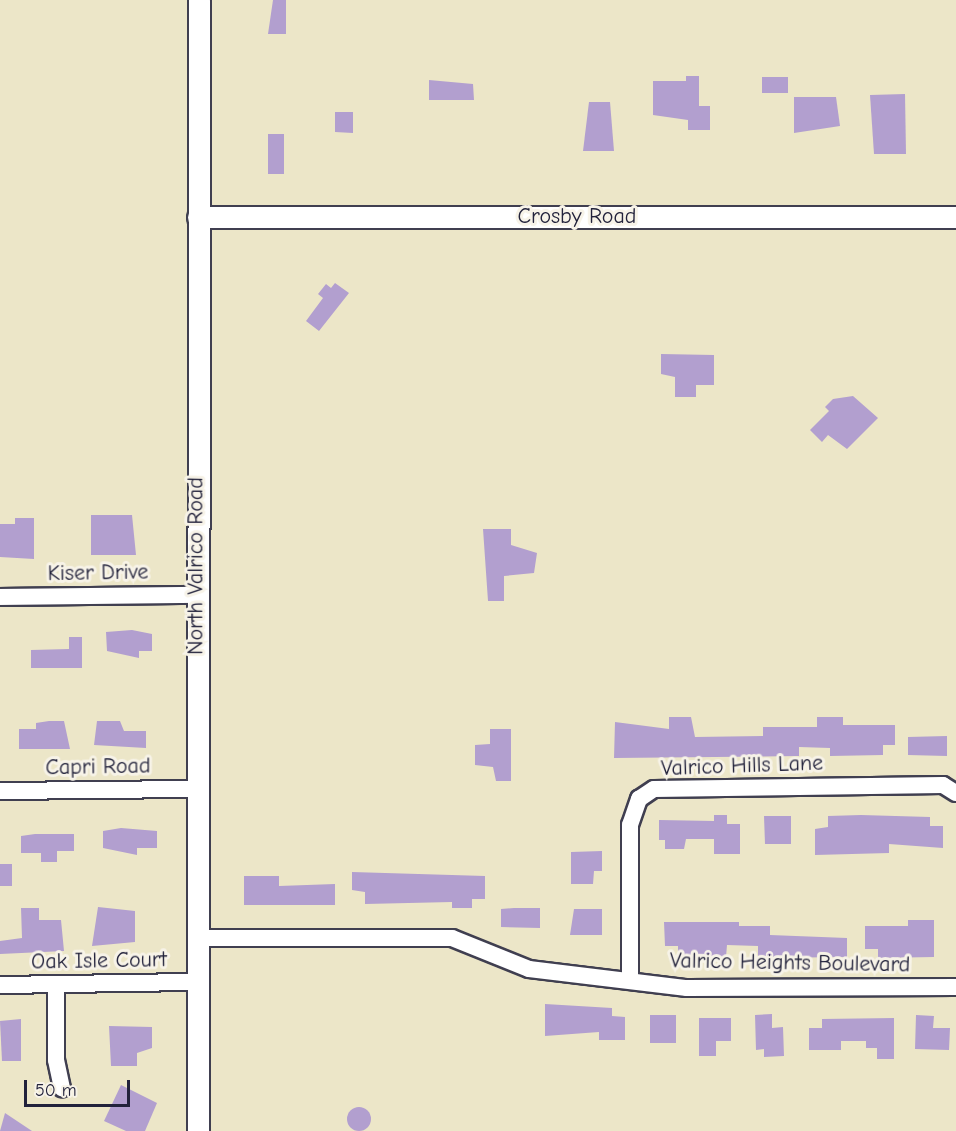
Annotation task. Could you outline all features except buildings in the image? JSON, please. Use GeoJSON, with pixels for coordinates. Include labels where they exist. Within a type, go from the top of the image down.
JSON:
{"type":"FeatureCollection","features":[{"type":"Feature","properties":{"kind":"street","name":"North Valrico Road"},"geometry":{"type":"LineString","coordinates":[[198,1131],[196,595],[199,0]]}},
{"type":"Feature","properties":{"kind":"street","name":"Crosby Road"},"geometry":{"type":"LineString","coordinates":[[198,217],[956,217]]}},
{"type":"Feature","properties":{"kind":"street","name":"Kiser Drive"},"geometry":{"type":"LineString","coordinates":[[0,597],[196,595]]}},
{"type":"Feature","properties":{"kind":"street","name":"Valrico Hills Lane"},"geometry":{"type":"LineString","coordinates":[[630,979],[630,825],[639,799],[654,789],[943,785],[956,793]]}},
{"type":"Feature","properties":{"kind":"street","name":"Capri Road"},"geometry":{"type":"LineString","coordinates":[[0,791],[197,789]]}},
{"type":"Feature","properties":{"kind":"street","name":"Valrico Heights Boulevard"},"geometry":{"type":"LineString","coordinates":[[198,938],[452,938],[529,969],[630,979],[687,988],[956,987]]}},
{"type":"Feature","properties":{"kind":"street","name":"Oak Isle Court"},"geometry":{"type":"LineString","coordinates":[[0,985],[198,982]]}},
{"type":"Feature","properties":{"kind":"street"},"geometry":{"type":"LineString","coordinates":[[56,984],[56,1060],[62,1088]]}}]}
